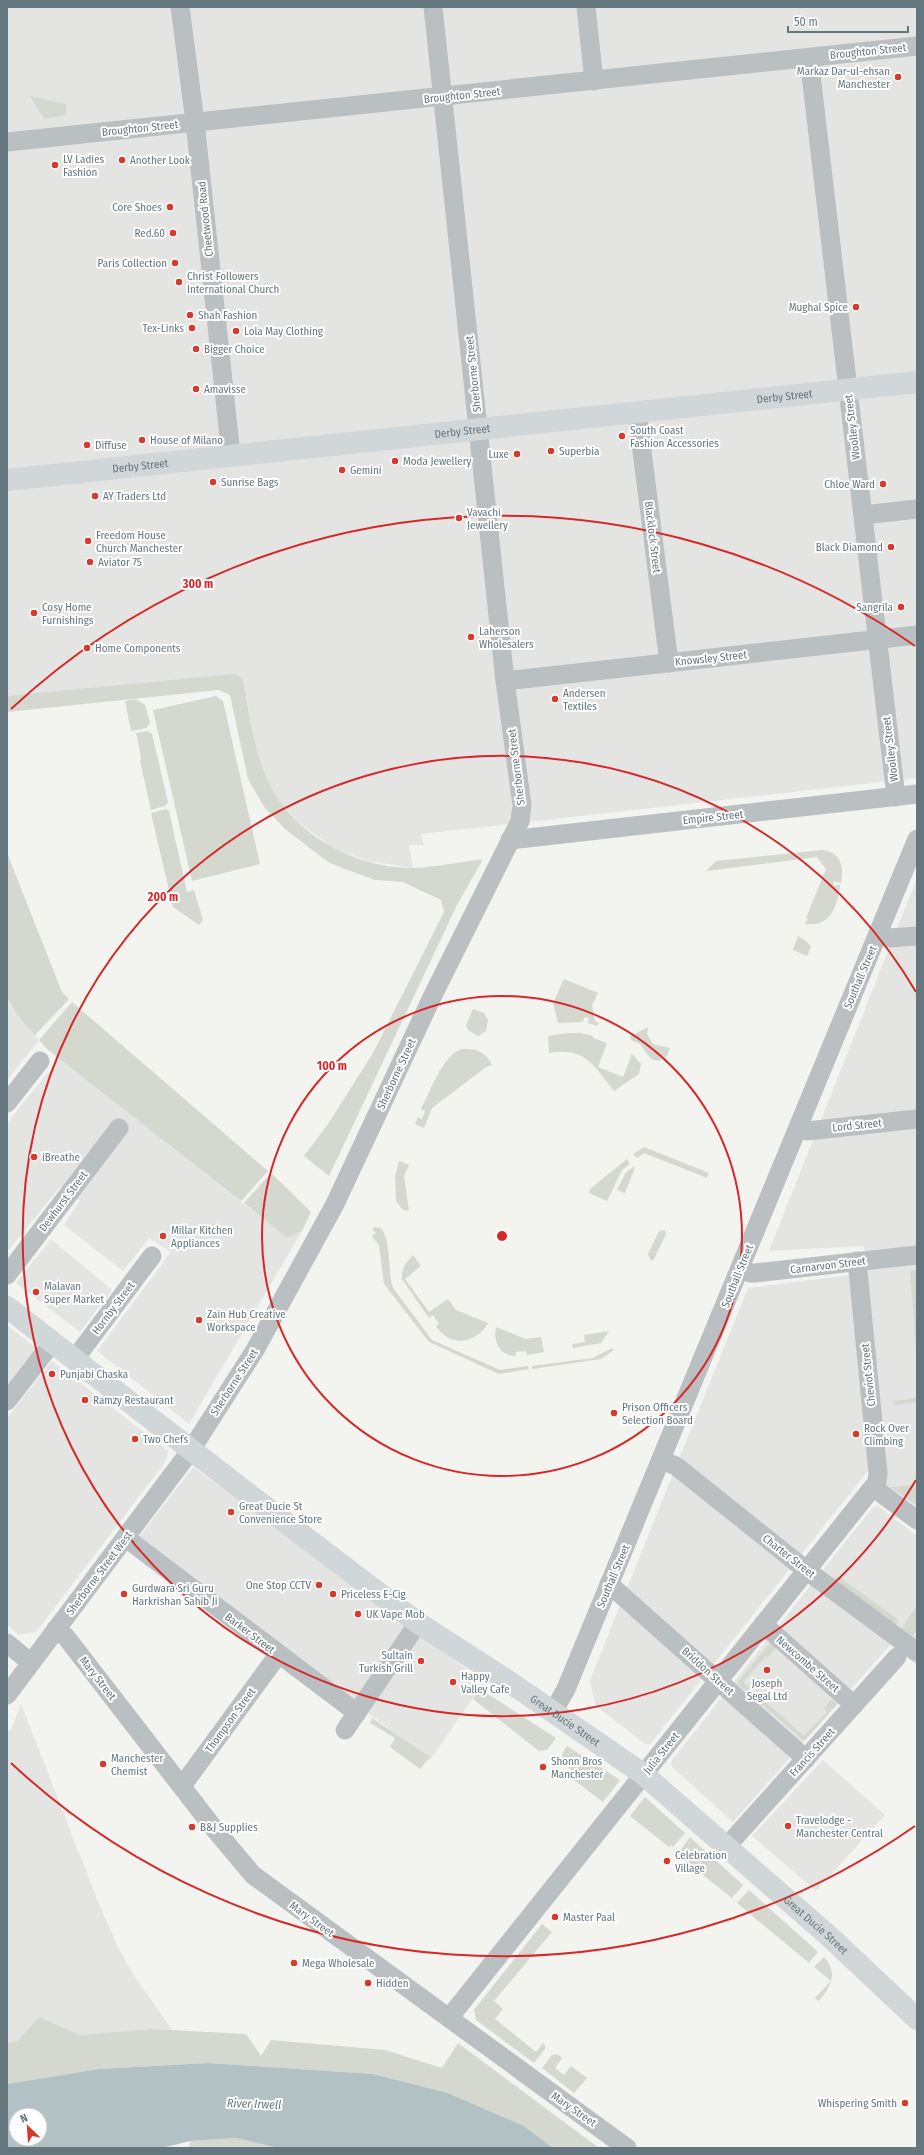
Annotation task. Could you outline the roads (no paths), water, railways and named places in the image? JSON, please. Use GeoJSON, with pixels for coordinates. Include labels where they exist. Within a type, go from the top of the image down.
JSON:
{"type":"FeatureCollection","features":[{"type":"Feature","properties":{"kind":"main road","name":"Derby Street"},"geometry":{"type":"LineString","coordinates":[[7,480],[917,382]]}},
{"type":"Feature","properties":{"kind":"main road","name":"Great Ducie Street"},"geometry":{"type":"LineString","coordinates":[[7,1307],[191,1450],[418,1623],[553,1712],[643,1774],[728,1846],[830,1937],[917,2019]]}},
{"type":"Feature","properties":{"kind":"street","name":"Cheetwood Road"},"geometry":{"type":"LineString","coordinates":[[180,7],[195,122],[231,455]]}},
{"type":"Feature","properties":{"kind":"street","name":"Sherborne Street"},"geometry":{"type":"LineString","coordinates":[[191,1450],[255,1350],[323,1227],[519,823],[522,805],[505,680],[433,7]]}},
{"type":"Feature","properties":{"kind":"street"},"geometry":{"type":"LineString","coordinates":[[586,7],[594,81]]}},
{"type":"Feature","properties":{"kind":"street","name":"Broughton Street"},"geometry":{"type":"LineString","coordinates":[[7,142],[917,46]]}},
{"type":"Feature","properties":{"kind":"street","name":"Woolley Street"},"geometry":{"type":"LineString","coordinates":[[809,58],[896,797]]}},
{"type":"Feature","properties":{"kind":"street","name":"Blacklock Street"},"geometry":{"type":"LineString","coordinates":[[637,412],[669,663]]}},
{"type":"Feature","properties":{"kind":"street"},"geometry":{"type":"LineString","coordinates":[[862,515],[917,509]]}},
{"type":"Feature","properties":{"kind":"street","name":"Knowsley Street"},"geometry":{"type":"LineString","coordinates":[[505,680],[917,635]]}},
{"type":"Feature","properties":{"kind":"street","name":"Empire Street"},"geometry":{"type":"LineString","coordinates":[[510,840],[917,794]]}},
{"type":"Feature","properties":{"kind":"street","name":"Southall Street"},"geometry":{"type":"LineString","coordinates":[[553,1712],[562,1698],[917,839]]}},
{"type":"Feature","properties":{"kind":"street"},"geometry":{"type":"LineString","coordinates":[[878,934],[889,938],[917,936]]}},
{"type":"Feature","properties":{"kind":"street"},"geometry":{"type":"LineString","coordinates":[[7,1103],[40,1061]]}},
{"type":"Feature","properties":{"kind":"street","name":"Lord Street"},"geometry":{"type":"LineString","coordinates":[[798,1128],[807,1131],[917,1119]]}},
{"type":"Feature","properties":{"kind":"street","name":"Dewhurst Street"},"geometry":{"type":"LineString","coordinates":[[7,1275],[119,1128]]}},
{"type":"Feature","properties":{"kind":"street","name":"Carnarvon Street"},"geometry":{"type":"LineString","coordinates":[[740,1269],[750,1273],[755,1273],[917,1255]]}},
{"type":"Feature","properties":{"kind":"street","name":"Hornby Street"},"geometry":{"type":"LineString","coordinates":[[74,1360],[152,1256]]}},
{"type":"Feature","properties":{"kind":"street","name":"Cheviot Street"},"geometry":{"type":"LineString","coordinates":[[857,1261],[878,1473],[874,1488]]}},
{"type":"Feature","properties":{"kind":"street"},"geometry":{"type":"LineString","coordinates":[[7,1401],[52,1342]]}},
{"type":"Feature","properties":{"kind":"street","name":"Sherborne Street West"},"geometry":{"type":"LineString","coordinates":[[7,1695],[191,1450]]}},
{"type":"Feature","properties":{"kind":"street","name":"Charter Street"},"geometry":{"type":"LineString","coordinates":[[661,1460],[676,1466],[806,1570],[917,1652]]}},
{"type":"Feature","properties":{"kind":"street"},"geometry":{"type":"LineString","coordinates":[[874,1488],[917,1520]]}},
{"type":"Feature","properties":{"kind":"street","name":"Julia Street"},"geometry":{"type":"LineString","coordinates":[[449,2018],[806,1570],[874,1488]]}},
{"type":"Feature","properties":{"kind":"street","name":"Barker Street"},"geometry":{"type":"LineString","coordinates":[[126,1538],[356,1713]]}},
{"type":"Feature","properties":{"kind":"street","name":"Briddon Street"},"geometry":{"type":"LineString","coordinates":[[609,1584],[806,1759]]}},
{"type":"Feature","properties":{"kind":"street"},"geometry":{"type":"LineString","coordinates":[[345,1730],[418,1623]]}},
{"type":"Feature","properties":{"kind":"street","name":"Newcombe Street"},"geometry":{"type":"LineString","coordinates":[[763,1624],[854,1705]]}},
{"type":"Feature","properties":{"kind":"street","name":"Mary Street"},"geometry":{"type":"LineString","coordinates":[[56,1629],[66,1636],[253,1875],[627,2148]]}},
{"type":"Feature","properties":{"kind":"street"},"geometry":{"type":"LineString","coordinates":[[7,1643],[30,1663]]}},
{"type":"Feature","properties":{"kind":"street","name":"Thompson Street"},"geometry":{"type":"LineString","coordinates":[[182,1786],[278,1655]]}},
{"type":"Feature","properties":{"kind":"street","name":"Francis Street"},"geometry":{"type":"LineString","coordinates":[[728,1846],[897,1657]]}},
{"type":"Feature","properties":{"kind":"water","name":"River Irwell"},"geometry":{"type":"Polygon","coordinates":[[[208,2063],[373,2074],[448,2093],[524,2126],[553,2148],[278,2148],[236,2138],[190,2141],[162,2148],[7,2148],[7,2084],[99,2069],[208,2063]]]}},
{"type":"Feature","properties":{"kind":"place","name":"Markaz Dar-ul-ehsan Manchester"},"geometry":{"type":"Point","coordinates":[898,77]}},
{"type":"Feature","properties":{"kind":"place","name":"Another Look"},"geometry":{"type":"Point","coordinates":[122,160]}},
{"type":"Feature","properties":{"kind":"place","name":"LV Ladies Fashion"},"geometry":{"type":"Point","coordinates":[55,165]}},
{"type":"Feature","properties":{"kind":"place","name":"Core Shoes"},"geometry":{"type":"Point","coordinates":[170,207]}},
{"type":"Feature","properties":{"kind":"place","name":"Red.60"},"geometry":{"type":"Point","coordinates":[173,233]}},
{"type":"Feature","properties":{"kind":"place","name":"Paris Collection"},"geometry":{"type":"Point","coordinates":[175,263]}},
{"type":"Feature","properties":{"kind":"place","name":"Christ Followers International Church"},"geometry":{"type":"Point","coordinates":[179,282]}},
{"type":"Feature","properties":{"kind":"place","name":"Mughal Spice"},"geometry":{"type":"Point","coordinates":[856,307]}},
{"type":"Feature","properties":{"kind":"place","name":"Shah Fashion"},"geometry":{"type":"Point","coordinates":[190,315]}},
{"type":"Feature","properties":{"kind":"place","name":"Tex-Links"},"geometry":{"type":"Point","coordinates":[192,328]}},
{"type":"Feature","properties":{"kind":"place","name":"Lola May Clothing"},"geometry":{"type":"Point","coordinates":[236,331]}},
{"type":"Feature","properties":{"kind":"place","name":"Bigger Choice"},"geometry":{"type":"Point","coordinates":[196,349]}},
{"type":"Feature","properties":{"kind":"place","name":"Amavisse"},"geometry":{"type":"Point","coordinates":[196,389]}},
{"type":"Feature","properties":{"kind":"place","name":"South Coast Fashion Accessories"},"geometry":{"type":"Point","coordinates":[622,436]}},
{"type":"Feature","properties":{"kind":"place","name":"House of Milano"},"geometry":{"type":"Point","coordinates":[142,440]}},
{"type":"Feature","properties":{"kind":"place","name":"Diffuse"},"geometry":{"type":"Point","coordinates":[87,445]}},
{"type":"Feature","properties":{"kind":"place","name":"Superbia"},"geometry":{"type":"Point","coordinates":[551,451]}},
{"type":"Feature","properties":{"kind":"place","name":"Luxe"},"geometry":{"type":"Point","coordinates":[517,454]}},
{"type":"Feature","properties":{"kind":"place","name":"Moda Jewellery"},"geometry":{"type":"Point","coordinates":[395,461]}},
{"type":"Feature","properties":{"kind":"place","name":"Gemini"},"geometry":{"type":"Point","coordinates":[342,470]}},
{"type":"Feature","properties":{"kind":"place","name":"Sunrise Bags"},"geometry":{"type":"Point","coordinates":[213,482]}},
{"type":"Feature","properties":{"kind":"place","name":"Chloe Ward"},"geometry":{"type":"Point","coordinates":[883,484]}},
{"type":"Feature","properties":{"kind":"place","name":"AY Traders Ltd"},"geometry":{"type":"Point","coordinates":[95,496]}},
{"type":"Feature","properties":{"kind":"place","name":"Vavachi Jewellery"},"geometry":{"type":"Point","coordinates":[459,518]}},
{"type":"Feature","properties":{"kind":"place","name":"Freedom House Church Manchester"},"geometry":{"type":"Point","coordinates":[88,541]}},
{"type":"Feature","properties":{"kind":"place","name":"Black Diamond"},"geometry":{"type":"Point","coordinates":[891,547]}},
{"type":"Feature","properties":{"kind":"place","name":"Aviator 75"},"geometry":{"type":"Point","coordinates":[90,562]}},
{"type":"Feature","properties":{"kind":"place","name":"Sangrila"},"geometry":{"type":"Point","coordinates":[901,607]}},
{"type":"Feature","properties":{"kind":"place","name":"Cosy Home Furnishings"},"geometry":{"type":"Point","coordinates":[34,613]}},
{"type":"Feature","properties":{"kind":"place","name":"Laherson Wholesalers"},"geometry":{"type":"Point","coordinates":[471,637]}},
{"type":"Feature","properties":{"kind":"place","name":"Home Components"},"geometry":{"type":"Point","coordinates":[87,648]}},
{"type":"Feature","properties":{"kind":"place","name":"Andersen Textiles"},"geometry":{"type":"Point","coordinates":[555,699]}},
{"type":"Feature","properties":{"kind":"place","name":"iBreathe"},"geometry":{"type":"Point","coordinates":[34,1157]}},
{"type":"Feature","properties":{"kind":"place","name":"Millar Kitchen Appliances"},"geometry":{"type":"Point","coordinates":[163,1236]}},
{"type":"Feature","properties":{"kind":"place","name":"Malavan Super Market"},"geometry":{"type":"Point","coordinates":[36,1292]}},
{"type":"Feature","properties":{"kind":"place","name":"Zain Hub Creative Workspace"},"geometry":{"type":"Point","coordinates":[199,1320]}},
{"type":"Feature","properties":{"kind":"place","name":"Punjabi Chaska"},"geometry":{"type":"Point","coordinates":[52,1374]}},
{"type":"Feature","properties":{"kind":"place","name":"Ramzy Restaurant"},"geometry":{"type":"Point","coordinates":[85,1400]}},
{"type":"Feature","properties":{"kind":"place","name":"Prison Officers Selection Board"},"geometry":{"type":"Point","coordinates":[614,1413]}},
{"type":"Feature","properties":{"kind":"place","name":"Rock Over Climbing"},"geometry":{"type":"Point","coordinates":[856,1434]}},
{"type":"Feature","properties":{"kind":"place","name":"Two Chefs"},"geometry":{"type":"Point","coordinates":[135,1439]}},
{"type":"Feature","properties":{"kind":"place","name":"Great Ducie St Convenience Store"},"geometry":{"type":"Point","coordinates":[231,1512]}},
{"type":"Feature","properties":{"kind":"place","name":"One Stop CCTV"},"geometry":{"type":"Point","coordinates":[319,1585]}},
{"type":"Feature","properties":{"kind":"place","name":"Gurdwara Sri Guru Harkrishan Sahib Ji"},"geometry":{"type":"Point","coordinates":[124,1594]}},
{"type":"Feature","properties":{"kind":"place","name":"Priceless E-Cig"},"geometry":{"type":"Point","coordinates":[333,1594]}},
{"type":"Feature","properties":{"kind":"place","name":"UK Vape Mob"},"geometry":{"type":"Point","coordinates":[358,1614]}},
{"type":"Feature","properties":{"kind":"place","name":"Sultain Turkish Grill"},"geometry":{"type":"Point","coordinates":[421,1661]}},
{"type":"Feature","properties":{"kind":"place","name":"Joseph Segal Ltd"},"geometry":{"type":"Point","coordinates":[767,1670]}},
{"type":"Feature","properties":{"kind":"place","name":"Happy Valley Cafe"},"geometry":{"type":"Point","coordinates":[453,1682]}},
{"type":"Feature","properties":{"kind":"place","name":"Manchester Chemist"},"geometry":{"type":"Point","coordinates":[103,1764]}},
{"type":"Feature","properties":{"kind":"place","name":"Shonn Bros Manchester"},"geometry":{"type":"Point","coordinates":[543,1767]}},
{"type":"Feature","properties":{"kind":"place","name":"Travelodge - Manchester Central"},"geometry":{"type":"Point","coordinates":[788,1826]}},
{"type":"Feature","properties":{"kind":"place","name":"B&J Supplies"},"geometry":{"type":"Point","coordinates":[192,1827]}},
{"type":"Feature","properties":{"kind":"place","name":"Celebration Village"},"geometry":{"type":"Point","coordinates":[667,1861]}},
{"type":"Feature","properties":{"kind":"place","name":"Master Paal"},"geometry":{"type":"Point","coordinates":[555,1917]}},
{"type":"Feature","properties":{"kind":"place","name":"Mega Wholesale"},"geometry":{"type":"Point","coordinates":[294,1963]}},
{"type":"Feature","properties":{"kind":"place","name":"Hidden"},"geometry":{"type":"Point","coordinates":[368,1983]}},
{"type":"Feature","properties":{"kind":"place","name":"Whispering Smith"},"geometry":{"type":"Point","coordinates":[905,2103]}}]}
